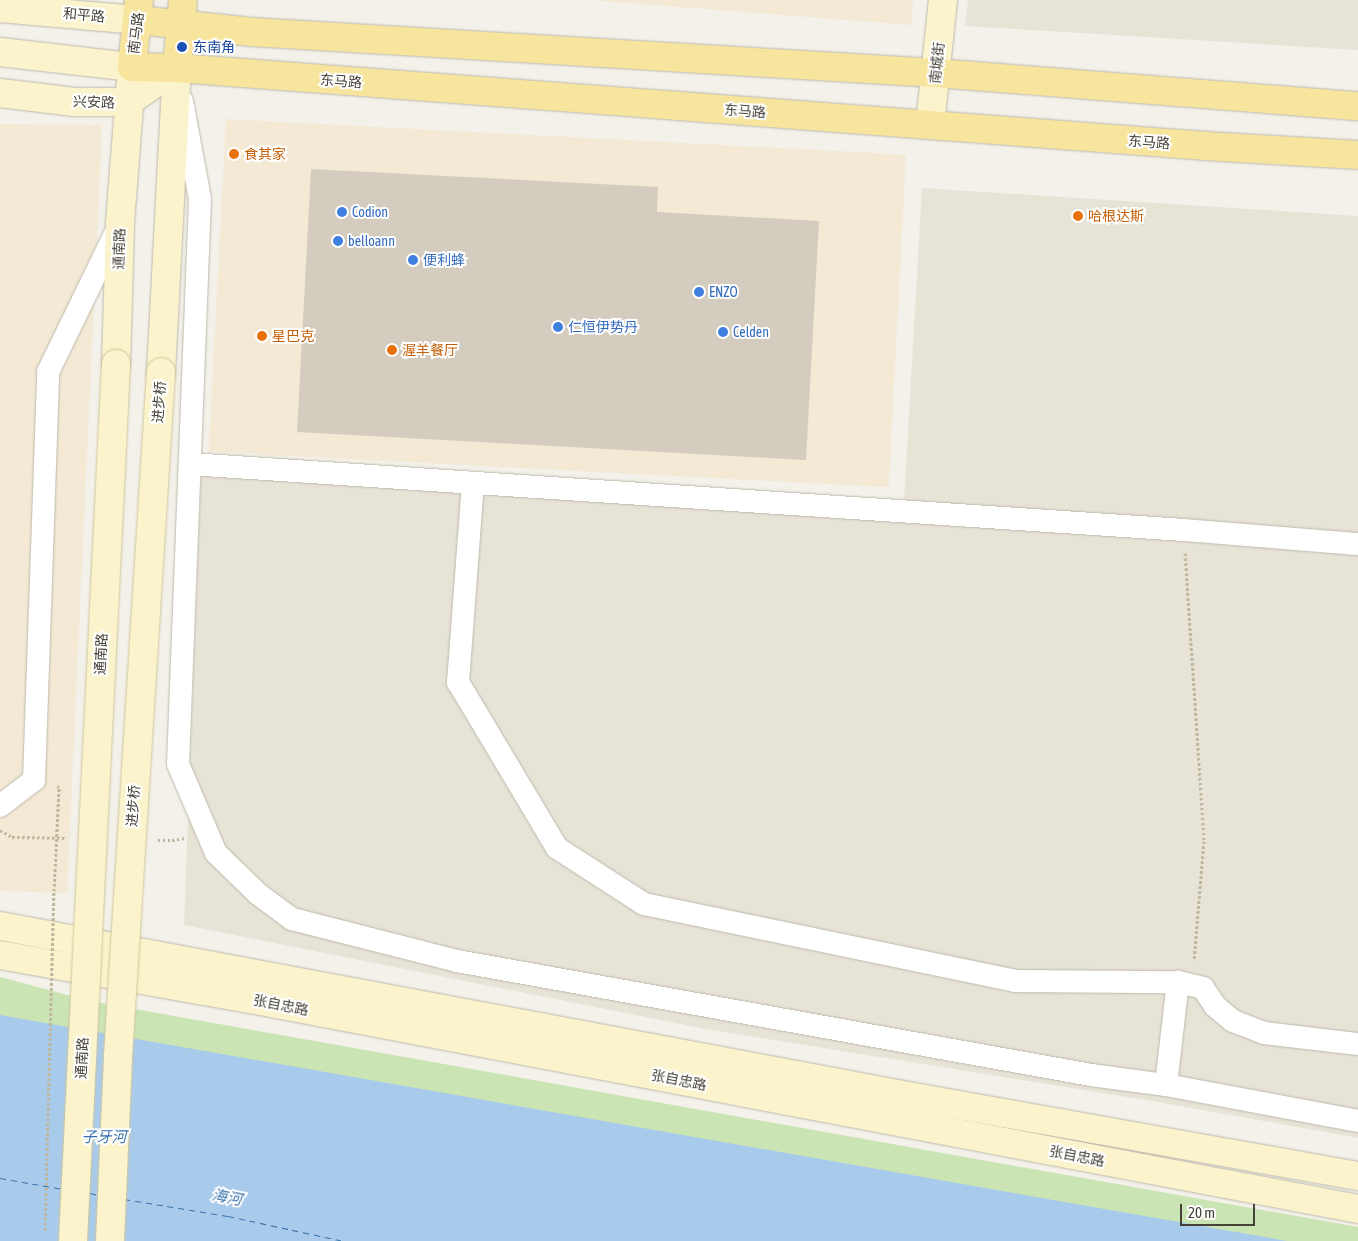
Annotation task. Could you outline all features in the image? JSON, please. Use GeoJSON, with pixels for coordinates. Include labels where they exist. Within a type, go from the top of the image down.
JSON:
{"type":"FeatureCollection","features":[{"type":"Feature","properties":{"kind":"main road"},"geometry":{"type":"LineString","coordinates":[[138,10],[182,12],[252,32],[936,73],[1358,106]]}},
{"type":"Feature","properties":{"kind":"main road","name":"南马路"},"geometry":{"type":"LineString","coordinates":[[132,67],[138,10]]}},
{"type":"Feature","properties":{"kind":"main road"},"geometry":{"type":"LineString","coordinates":[[177,68],[182,12]]}},
{"type":"Feature","properties":{"kind":"main road","name":"东马路"},"geometry":{"type":"LineString","coordinates":[[132,67],[177,68],[1206,146],[1358,155]]}},
{"type":"Feature","properties":{"kind":"street","name":"南城街"},"geometry":{"type":"LineString","coordinates":[[930,125],[944,0]]}},
{"type":"Feature","properties":{"kind":"street","name":"和平路"},"geometry":{"type":"LineString","coordinates":[[0,8],[138,10]]}},
{"type":"Feature","properties":{"kind":"street"},"geometry":{"type":"LineString","coordinates":[[0,52],[132,67]]}},
{"type":"Feature","properties":{"kind":"street","name":"通南路"},"geometry":{"type":"LineString","coordinates":[[73,1241],[116,364],[120,224],[132,67]]}},
{"type":"Feature","properties":{"kind":"street"},"geometry":{"type":"LineString","coordinates":[[177,68],[200,199],[178,764],[216,853],[258,894],[292,919],[457,961],[1091,1075],[1166,1085],[1358,1121]]}},
{"type":"Feature","properties":{"kind":"street","name":"兴安路"},"geometry":{"type":"LineString","coordinates":[[0,93],[74,102],[128,102],[177,68]]}},
{"type":"Feature","properties":{"kind":"street","name":"进步桥"},"geometry":{"type":"LineString","coordinates":[[110,1241],[118,1057],[161,372],[177,68]]}},
{"type":"Feature","properties":{"kind":"street"},"geometry":{"type":"LineString","coordinates":[[0,806],[34,780],[48,372],[120,224]]}},
{"type":"Feature","properties":{"kind":"street"},"geometry":{"type":"LineString","coordinates":[[190,464],[1184,530],[1358,544]]}},
{"type":"Feature","properties":{"kind":"street"},"geometry":{"type":"LineString","coordinates":[[473,483],[458,682],[557,848],[644,904],[1015,981],[1185,984],[1203,988],[1216,1006],[1233,1021],[1264,1033],[1358,1044]]}},
{"type":"Feature","properties":{"kind":"street","name":"张自忠路"},"geometry":{"type":"LineString","coordinates":[[0,926],[897,1094],[1358,1176]]}},
{"type":"Feature","properties":{"kind":"street","name":"张自忠路"},"geometry":{"type":"LineString","coordinates":[[0,955],[245,998],[1358,1209]]}},
{"type":"Feature","properties":{"kind":"street"},"geometry":{"type":"LineString","coordinates":[[1166,1085],[1185,984]]}},
{"type":"Feature","properties":{"kind":"path"},"geometry":{"type":"LineString","coordinates":[[1184,530],[1204,841],[1185,984]]}},
{"type":"Feature","properties":{"kind":"path"},"geometry":{"type":"LineString","coordinates":[[34,780],[59,786],[54,891],[45,1231]]}},
{"type":"Feature","properties":{"kind":"path"},"geometry":{"type":"LineString","coordinates":[[0,830],[12,838]]}},
{"type":"Feature","properties":{"kind":"shaded area"},"geometry":{"type":"Polygon","coordinates":[[[589,0],[913,0],[911,25],[589,0]]]}},
{"type":"Feature","properties":{"kind":"shaded area"},"geometry":{"type":"Polygon","coordinates":[[[968,0],[1358,0],[1358,50],[965,26],[968,0]]]}},
{"type":"Feature","properties":{"kind":"shaded area"},"geometry":{"type":"Polygon","coordinates":[[[226,119],[906,155],[889,487],[209,452],[226,119]]]}},
{"type":"Feature","properties":{"kind":"shaded area"},"geometry":{"type":"Polygon","coordinates":[[[0,124],[102,125],[67,893],[0,891],[0,124]]]}},
{"type":"Feature","properties":{"kind":"shaded area"},"geometry":{"type":"Polygon","coordinates":[[[922,188],[1358,216],[1358,1138],[1164,1103],[706,1029],[184,925],[201,472],[904,501],[922,188]]]}},
{"type":"Feature","properties":{"kind":"green space","name":"子牙河"},"geometry":{"type":"Polygon","coordinates":[[[0,977],[90,1001],[1358,1227],[1358,1241],[0,1241],[0,977]]]}},
{"type":"Feature","properties":{"kind":"water","name":"子牙河"},"geometry":{"type":"Polygon","coordinates":[[[0,1015],[1287,1241],[0,1241],[0,1015]]]}},
{"type":"Feature","properties":{"kind":"building","name":"仁恒伊势丹"},"geometry":{"type":"Polygon","coordinates":[[[311,169],[658,187],[657,212],[819,221],[806,460],[297,432],[311,169]]]}},
{"type":"Feature","properties":{"kind":"ferry route"},"geometry":{"type":"LineString","coordinates":[[0,1178],[63,1189]]}},
{"type":"Feature","properties":{"kind":"ferry route"},"geometry":{"type":"LineString","coordinates":[[90,1193],[98,1195]]}},
{"type":"Feature","properties":{"kind":"ferry route"},"geometry":{"type":"LineString","coordinates":[[124,1199],[228,1216],[344,1241]]}},
{"type":"Feature","properties":{"kind":"place","name":"东南角"},"geometry":{"type":"Point","coordinates":[182,47]}},
{"type":"Feature","properties":{"kind":"place","name":"食其家"},"geometry":{"type":"Point","coordinates":[234,154]}},
{"type":"Feature","properties":{"kind":"place","name":"Codion"},"geometry":{"type":"Point","coordinates":[342,212]}},
{"type":"Feature","properties":{"kind":"place","name":"哈根达斯"},"geometry":{"type":"Point","coordinates":[1078,216]}},
{"type":"Feature","properties":{"kind":"place","name":"belloann"},"geometry":{"type":"Point","coordinates":[338,241]}},
{"type":"Feature","properties":{"kind":"place","name":"便利蜂"},"geometry":{"type":"Point","coordinates":[413,260]}},
{"type":"Feature","properties":{"kind":"place","name":"ENZO"},"geometry":{"type":"Point","coordinates":[699,292]}},
{"type":"Feature","properties":{"kind":"place","name":"仁恒伊势丹"},"geometry":{"type":"Point","coordinates":[558,327]}},
{"type":"Feature","properties":{"kind":"place","name":"Celden"},"geometry":{"type":"Point","coordinates":[723,332]}},
{"type":"Feature","properties":{"kind":"place","name":"星巴克"},"geometry":{"type":"Point","coordinates":[262,336]}},
{"type":"Feature","properties":{"kind":"place","name":"渥羊餐厅"},"geometry":{"type":"Point","coordinates":[392,350]}},
{"type":"Feature","properties":{"kind":"water label","name":"海河"},"geometry":{"type":"Point","coordinates":[227,1197]}}]}
